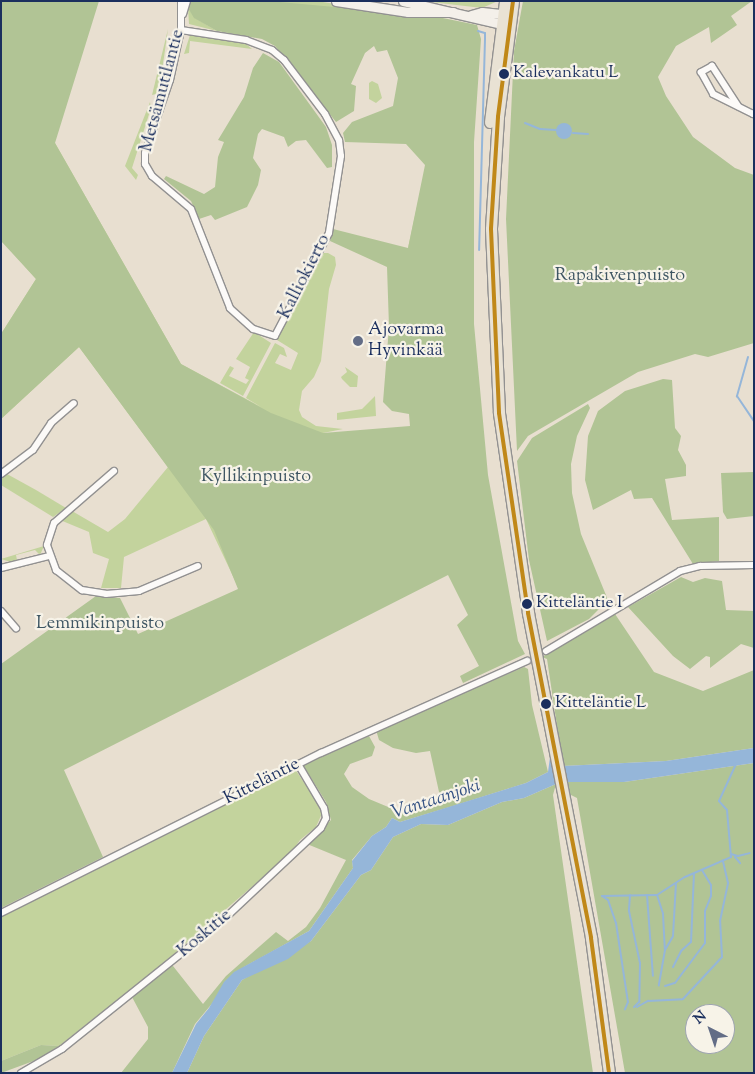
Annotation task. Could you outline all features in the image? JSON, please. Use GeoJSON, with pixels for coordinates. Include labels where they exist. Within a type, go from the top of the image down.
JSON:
{"type":"FeatureCollection","features":[{"type":"Feature","properties":{"kind":"highway"},"geometry":{"type":"LineString","coordinates":[[505,1],[506,20],[491,229],[495,364],[505,463],[517,548],[591,938],[609,1073]]}},
{"type":"Feature","properties":{"kind":"highway"},"geometry":{"type":"LineString","coordinates":[[506,20],[513,1]]}},
{"type":"Feature","properties":{"kind":"main road"},"geometry":{"type":"LineString","coordinates":[[336,1],[408,12],[453,12]]}},
{"type":"Feature","properties":{"kind":"main road"},"geometry":{"type":"LineString","coordinates":[[403,1],[453,12],[506,20]]}},
{"type":"Feature","properties":{"kind":"street","name":"Metsämutilantie"},"geometry":{"type":"LineString","coordinates":[[181,1],[182,17]]}},
{"type":"Feature","properties":{"kind":"street","name":"Metsämutilantie"},"geometry":{"type":"LineString","coordinates":[[145,164],[145,153],[170,80],[182,17],[187,1]]}},
{"type":"Feature","properties":{"kind":"street","name":"Kalliokierto"},"geometry":{"type":"LineString","coordinates":[[145,164],[152,176],[191,209],[230,308],[248,326],[275,336],[329,233],[341,156],[339,140],[325,114],[284,60],[272,50],[246,40],[180,30]]}},
{"type":"Feature","properties":{"kind":"street"},"geometry":{"type":"LineString","coordinates":[[738,106],[712,66],[701,72],[713,94],[738,106],[754,113]]}},
{"type":"Feature","properties":{"kind":"street"},"geometry":{"type":"LineString","coordinates":[[1,474],[32,450],[51,423],[74,402]]}},
{"type":"Feature","properties":{"kind":"street"},"geometry":{"type":"LineString","coordinates":[[114,471],[54,523],[47,536],[49,556],[56,570],[68,582],[82,590],[106,594],[139,591],[198,566]]}},
{"type":"Feature","properties":{"kind":"street"},"geometry":{"type":"LineString","coordinates":[[1,568],[49,556]]}},
{"type":"Feature","properties":{"kind":"street"},"geometry":{"type":"LineString","coordinates":[[546,651],[680,571],[700,566],[754,565]]}},
{"type":"Feature","properties":{"kind":"street"},"geometry":{"type":"LineString","coordinates":[[1,611],[16,628]]}},
{"type":"Feature","properties":{"kind":"street","name":"Kitteläntie"},"geometry":{"type":"LineString","coordinates":[[1,913],[298,764],[527,661]]}},
{"type":"Feature","properties":{"kind":"street","name":"Koskitie"},"geometry":{"type":"LineString","coordinates":[[21,1073],[62,1049],[223,920],[321,828],[326,818],[324,808],[298,764]]}},
{"type":"Feature","properties":{"kind":"green space"},"geometry":{"type":"Polygon","coordinates":[[[1,1],[99,1],[55,143],[181,364],[271,413],[323,433],[410,426],[409,414],[392,411],[383,402],[389,327],[387,267],[330,241],[333,229],[408,248],[425,165],[406,144],[345,142],[343,133],[352,122],[393,106],[398,78],[387,50],[377,52],[374,46],[365,53],[351,84],[356,86],[354,111],[336,122],[275,46],[262,39],[217,31],[194,18],[188,8],[190,1],[269,1],[433,16],[477,25],[481,39],[474,142],[474,324],[488,475],[518,641],[525,654],[463,683],[460,676],[479,666],[457,625],[468,615],[448,575],[64,770],[103,857],[1,908],[1,664],[96,596],[120,598],[138,634],[238,589],[214,530],[79,347],[1,419],[1,334],[36,279],[1,241],[1,1]]]}},
{"type":"Feature","properties":{"kind":"green space"},"geometry":{"type":"Polygon","coordinates":[[[269,1],[317,1],[395,14],[278,3],[269,1]]]}},
{"type":"Feature","properties":{"kind":"green space"},"geometry":{"type":"Polygon","coordinates":[[[423,1],[498,1],[482,8],[423,1]]]}},
{"type":"Feature","properties":{"kind":"green space","name":"Rapakivenpuisto"},"geometry":{"type":"Polygon","coordinates":[[[523,1],[752,1],[731,16],[737,25],[711,43],[709,27],[676,46],[658,77],[666,96],[693,137],[735,168],[754,175],[754,343],[708,357],[695,354],[638,372],[528,436],[517,451],[506,219],[514,51],[523,1]]]}},
{"type":"Feature","properties":{"kind":"green space"},"geometry":{"type":"Polygon","coordinates":[[[188,8],[195,18],[217,31],[189,24],[188,8]]]}},
{"type":"Feature","properties":{"kind":"green space"},"geometry":{"type":"Polygon","coordinates":[[[168,29],[161,78],[156,94],[152,95],[168,29]]]}},
{"type":"Feature","properties":{"kind":"green space"},"geometry":{"type":"Polygon","coordinates":[[[190,35],[246,44],[252,49],[190,41],[189,53],[184,54],[190,35]]]}},
{"type":"Feature","properties":{"kind":"green space"},"geometry":{"type":"Polygon","coordinates":[[[263,53],[279,62],[326,127],[332,145],[332,167],[327,168],[306,140],[296,141],[288,147],[284,137],[262,129],[258,134],[253,158],[261,170],[258,185],[247,207],[215,220],[211,215],[199,219],[191,201],[164,179],[166,176],[204,194],[215,187],[218,157],[224,142],[218,140],[244,97],[253,68],[263,53]]]}},
{"type":"Feature","properties":{"kind":"green space"},"geometry":{"type":"Polygon","coordinates":[[[372,81],[378,84],[382,98],[376,103],[369,99],[369,83],[372,81]]]}},
{"type":"Feature","properties":{"kind":"green space"},"geometry":{"type":"Polygon","coordinates":[[[150,102],[151,108],[132,168],[138,175],[136,180],[125,166],[150,102]]]}},
{"type":"Feature","properties":{"kind":"green space","name":"Kyllikinpuisto"},"geometry":{"type":"Polygon","coordinates":[[[55,143],[181,364],[261,407],[246,398],[275,343],[284,348],[287,357],[280,354],[275,363],[291,370],[298,353],[277,340],[323,253],[328,253],[335,257],[336,265],[329,289],[321,361],[314,377],[302,391],[299,410],[302,417],[316,426],[343,429],[323,433],[420,441],[408,248],[426,165],[446,481],[239,589],[206,519],[124,557],[121,588],[101,588],[109,559],[93,553],[89,532],[60,520],[72,511],[108,532],[125,519],[168,467],[79,347],[1,419],[1,334],[36,279],[12,252],[55,143]]]}},
{"type":"Feature","properties":{"kind":"green space"},"geometry":{"type":"Polygon","coordinates":[[[254,332],[271,343],[243,396],[220,383],[230,366],[234,368],[229,376],[246,384],[249,380],[245,378],[250,367],[236,359],[254,332]]]}},
{"type":"Feature","properties":{"kind":"green space"},"geometry":{"type":"Polygon","coordinates":[[[345,367],[358,376],[357,387],[350,387],[342,379],[341,377],[347,372],[345,367]]]}},
{"type":"Feature","properties":{"kind":"green space"},"geometry":{"type":"Polygon","coordinates":[[[663,379],[672,380],[675,428],[681,436],[678,450],[686,465],[686,476],[665,479],[672,520],[719,517],[719,561],[693,564],[652,498],[634,499],[631,490],[593,510],[585,480],[588,436],[598,411],[625,391],[663,379]]]}},
{"type":"Feature","properties":{"kind":"green space"},"geometry":{"type":"Polygon","coordinates":[[[375,396],[376,416],[337,420],[337,413],[362,409],[375,396]]]}},
{"type":"Feature","properties":{"kind":"green space"},"geometry":{"type":"Polygon","coordinates":[[[588,404],[590,408],[577,436],[571,464],[572,493],[581,534],[608,600],[589,619],[547,641],[529,560],[517,461],[532,438],[588,404]]]}},
{"type":"Feature","properties":{"kind":"green space"},"geometry":{"type":"Polygon","coordinates":[[[754,472],[754,516],[727,519],[723,512],[721,473],[754,472]]]}},
{"type":"Feature","properties":{"kind":"green space"},"geometry":{"type":"Polygon","coordinates":[[[7,474],[66,508],[53,517],[1,485],[1,478],[7,474]]]}},
{"type":"Feature","properties":{"kind":"green space"},"geometry":{"type":"Polygon","coordinates":[[[44,546],[40,555],[35,550],[16,555],[17,560],[11,562],[1,559],[44,546]]]}},
{"type":"Feature","properties":{"kind":"green space"},"geometry":{"type":"Polygon","coordinates":[[[681,577],[693,582],[705,578],[722,581],[726,610],[754,611],[754,648],[741,644],[710,668],[710,657],[706,656],[690,669],[673,656],[628,607],[681,577]]]}},
{"type":"Feature","properties":{"kind":"green space"},"geometry":{"type":"Polygon","coordinates":[[[615,614],[654,672],[703,691],[754,670],[754,748],[666,761],[563,766],[547,659],[542,657],[615,614]]]}},
{"type":"Feature","properties":{"kind":"green space"},"geometry":{"type":"Polygon","coordinates":[[[524,667],[528,669],[532,705],[548,772],[526,783],[400,822],[392,818],[386,827],[372,836],[352,860],[353,868],[309,931],[244,967],[215,1000],[195,1024],[172,1073],[121,1073],[148,1039],[148,1027],[132,997],[167,967],[173,966],[203,1004],[226,976],[276,932],[288,941],[306,927],[320,908],[346,860],[307,844],[331,820],[326,802],[303,765],[369,736],[375,747],[372,756],[350,764],[344,774],[352,787],[369,799],[393,809],[441,801],[430,751],[416,753],[393,748],[379,740],[376,730],[524,667]]]}},
{"type":"Feature","properties":{"kind":"green space"},"geometry":{"type":"Polygon","coordinates":[[[754,763],[754,1073],[625,1073],[577,798],[569,794],[567,782],[624,782],[754,763]]]}},
{"type":"Feature","properties":{"kind":"green space"},"geometry":{"type":"Polygon","coordinates":[[[295,769],[323,811],[316,827],[300,840],[291,853],[160,966],[59,1046],[41,1045],[1,1061],[1,917],[295,769]]]}},
{"type":"Feature","properties":{"kind":"green space"},"geometry":{"type":"Polygon","coordinates":[[[556,784],[553,795],[593,1073],[187,1073],[204,1036],[242,980],[311,941],[361,875],[371,870],[393,837],[421,824],[448,825],[502,802],[524,798],[556,784]]]}},
{"type":"Feature","properties":{"kind":"green space"},"geometry":{"type":"Polygon","coordinates":[[[41,1045],[59,1046],[39,1059],[1,1073],[1,1061],[41,1045]]]}},
{"type":"Feature","properties":{"kind":"water"},"geometry":{"type":"Polygon","coordinates":[[[564,123],[572,131],[564,139],[556,131],[564,123]]]}},
{"type":"Feature","properties":{"kind":"water"},"geometry":{"type":"Polygon","coordinates":[[[754,748],[754,763],[624,782],[567,782],[563,766],[666,761],[754,748]]]}},
{"type":"Feature","properties":{"kind":"water"},"geometry":{"type":"Polygon","coordinates":[[[550,757],[556,784],[524,798],[502,802],[448,825],[421,824],[393,837],[371,870],[361,875],[311,941],[288,959],[242,980],[204,1036],[187,1073],[172,1073],[196,1024],[209,1008],[224,982],[234,972],[309,931],[353,868],[352,861],[372,836],[386,827],[392,818],[400,822],[526,783],[548,772],[550,757]]]}},
{"type":"Feature","properties":{"kind":"waterway"},"geometry":{"type":"LineString","coordinates":[[478,31],[485,33],[479,250]]}},
{"type":"Feature","properties":{"kind":"waterway"},"geometry":{"type":"LineString","coordinates":[[525,123],[540,129],[556,130]]}},
{"type":"Feature","properties":{"kind":"waterway"},"geometry":{"type":"LineString","coordinates":[[573,133],[588,134]]}},
{"type":"Feature","properties":{"kind":"waterway"},"geometry":{"type":"LineString","coordinates":[[748,357],[737,396],[754,421]]}},
{"type":"Feature","properties":{"kind":"waterway"},"geometry":{"type":"LineString","coordinates":[[602,896],[657,895],[685,877],[731,857],[727,810],[719,801],[736,764]]}},
{"type":"Feature","properties":{"kind":"waterway"},"geometry":{"type":"LineString","coordinates":[[731,854],[738,856],[750,853]]}},
{"type":"Feature","properties":{"kind":"waterway"},"geometry":{"type":"LineString","coordinates":[[735,857],[740,863]]}},
{"type":"Feature","properties":{"kind":"waterway"},"geometry":{"type":"LineString","coordinates":[[637,1007],[648,1001],[683,999],[722,957],[720,921],[728,883],[723,861]]}},
{"type":"Feature","properties":{"kind":"waterway"},"geometry":{"type":"LineString","coordinates":[[665,986],[675,983],[705,943],[705,911],[711,896],[711,885],[702,870]]}},
{"type":"Feature","properties":{"kind":"waterway"},"geometry":{"type":"LineString","coordinates":[[673,967],[681,951],[691,942],[694,874]]}},
{"type":"Feature","properties":{"kind":"waterway"},"geometry":{"type":"LineString","coordinates":[[665,950],[673,936],[676,883]]}},
{"type":"Feature","properties":{"kind":"waterway"},"geometry":{"type":"LineString","coordinates":[[630,895],[629,911],[640,963],[639,1002],[634,1007]]}},
{"type":"Feature","properties":{"kind":"waterway"},"geometry":{"type":"LineString","coordinates":[[647,895],[653,976]]}},
{"type":"Feature","properties":{"kind":"waterway"},"geometry":{"type":"LineString","coordinates":[[657,895],[663,914],[665,950],[659,985]]}},
{"type":"Feature","properties":{"kind":"waterway"},"geometry":{"type":"LineString","coordinates":[[602,896],[608,900],[616,923],[628,1002],[625,1009]]}},
{"type":"Feature","properties":{"kind":"transit line"},"geometry":{"type":"LineString","coordinates":[[513,1],[498,117],[491,229],[499,413],[528,613],[591,938],[609,1073]]}},
{"type":"Feature","properties":{"kind":"place","name":"Kalevankatu L"},"geometry":{"type":"Point","coordinates":[504,74]}},
{"type":"Feature","properties":{"kind":"place","name":"Ajovarma Hyvinkää"},"geometry":{"type":"Point","coordinates":[358,341]}},
{"type":"Feature","properties":{"kind":"place","name":"Kitteläntie I"},"geometry":{"type":"Point","coordinates":[527,604]}},
{"type":"Feature","properties":{"kind":"place","name":"Kitteläntie L"},"geometry":{"type":"Point","coordinates":[546,704]}},
{"type":"Feature","properties":{"kind":"park label","name":"Lemmikinpuisto"},"geometry":{"type":"Point","coordinates":[100,624]}},
{"type":"Feature","properties":{"kind":"water label","name":"Vantaanjoki"},"geometry":{"type":"Point","coordinates":[436,800]}}]}
